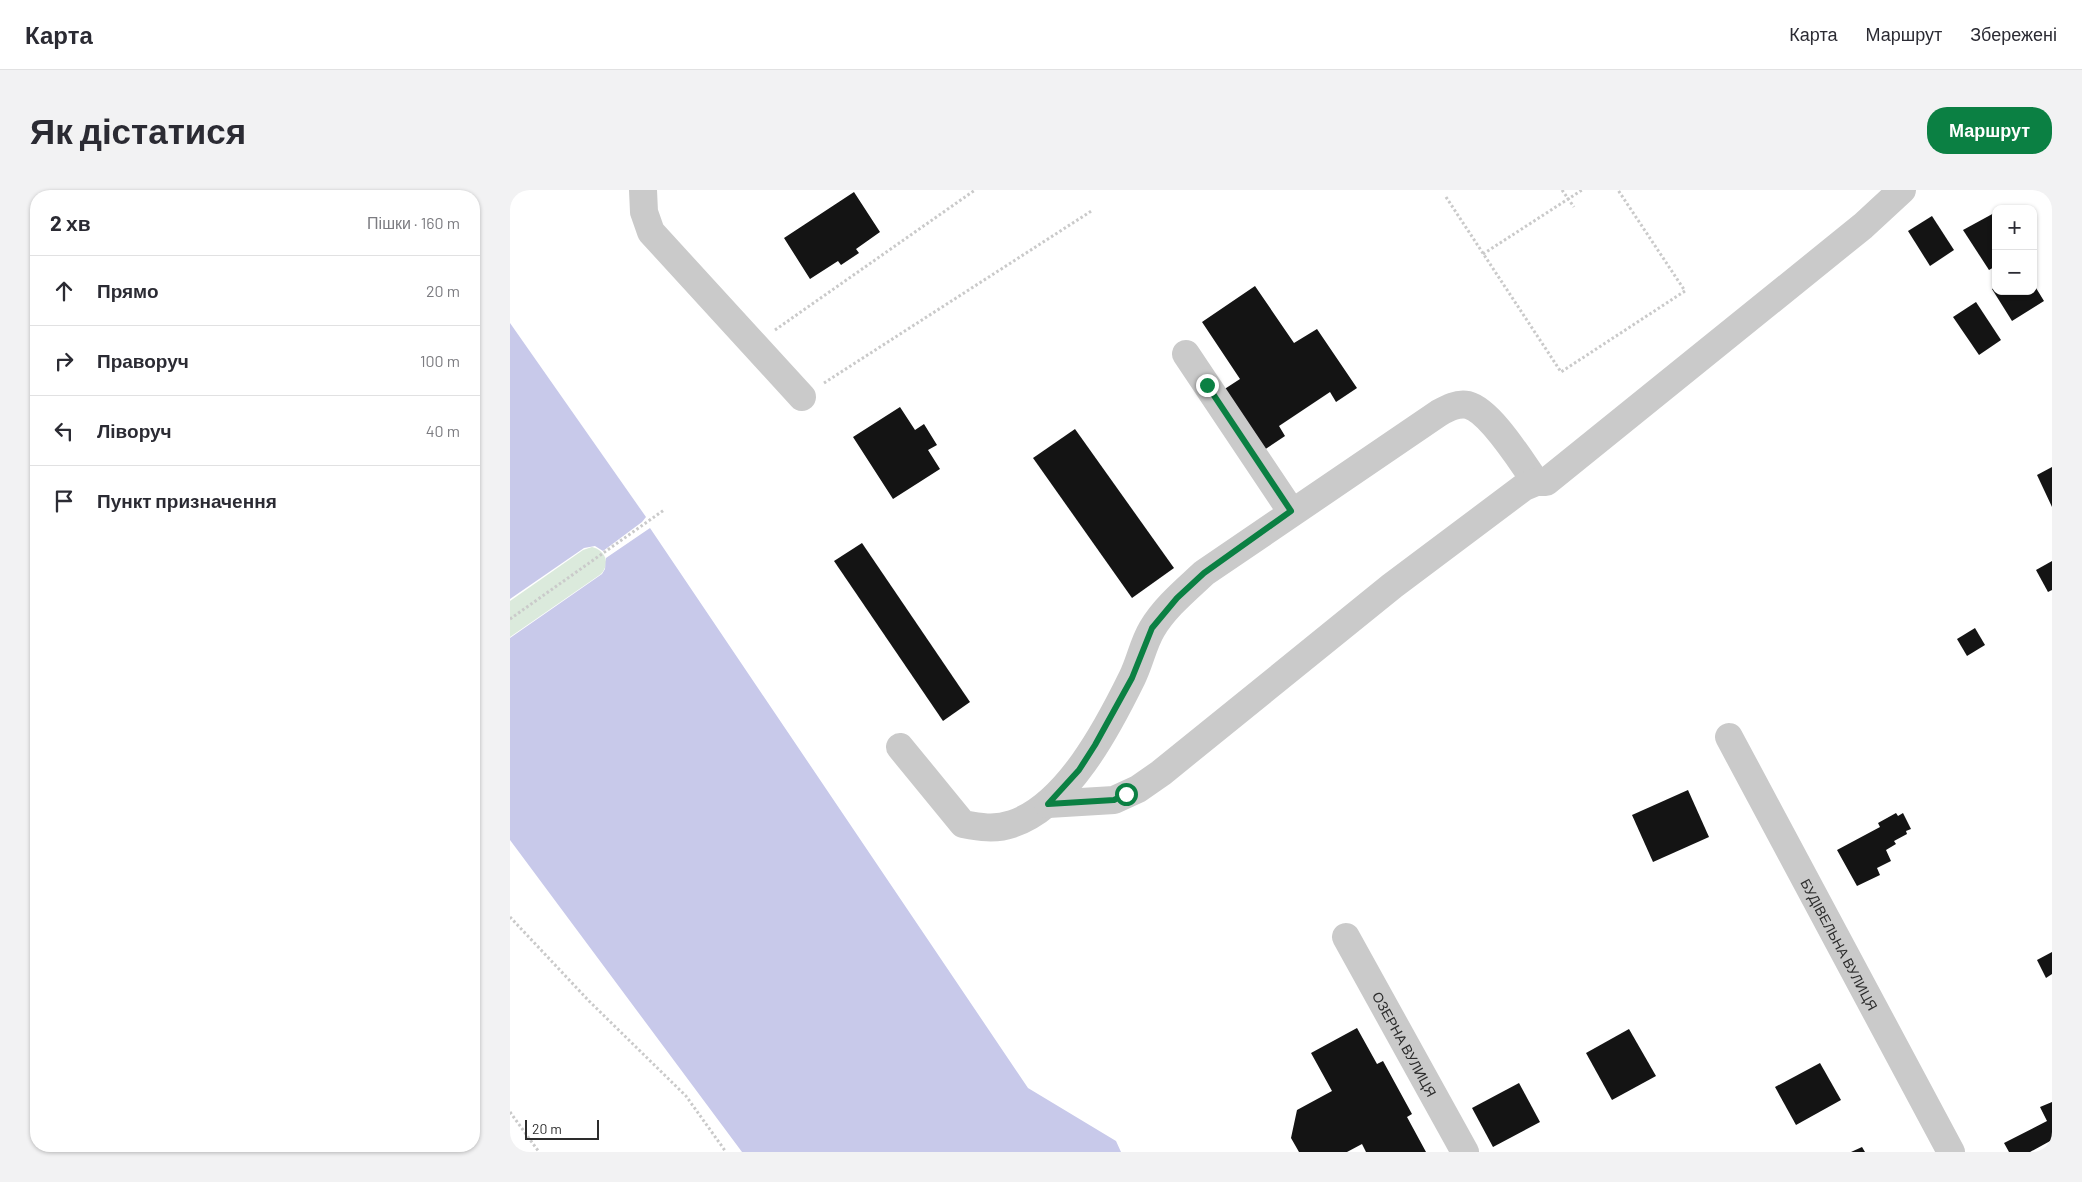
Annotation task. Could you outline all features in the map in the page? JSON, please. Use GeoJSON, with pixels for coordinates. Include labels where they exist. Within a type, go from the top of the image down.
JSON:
{"type":"FeatureCollection","features":[{"type":"Feature","properties":{"kind":"street"},"geometry":{"type":"LineString","coordinates":[[643,190],[644,212],[651,232],[802,397]]}},
{"type":"Feature","properties":{"kind":"street"},"geometry":{"type":"LineString","coordinates":[[1048,804],[1114,800],[1138,789],[1161,773],[1392,586],[1524,487],[1541,482],[1863,226],[1902,190]]}},
{"type":"Feature","properties":{"kind":"street"},"geometry":{"type":"LineString","coordinates":[[1186,354],[1291,511]]}},
{"type":"Feature","properties":{"kind":"street"},"geometry":{"type":"LineString","coordinates":[[900,747],[963,824],[986,828],[1012,824],[1048,804],[1079,770],[1132,678],[1152,628],[1177,598],[1204,573],[1291,511],[1439,413],[1462,404],[1475,408],[1488,418],[1541,482]]}},
{"type":"Feature","properties":{"kind":"street","name":"БУДІВЕЛЬНА ВУЛИЦЯ"},"geometry":{"type":"LineString","coordinates":[[1729,737],[1951,1152]]}},
{"type":"Feature","properties":{"kind":"street","name":"ОЗЕРНА ВУЛИЦЯ"},"geometry":{"type":"LineString","coordinates":[[1346,937],[1465,1152]]}},
{"type":"Feature","properties":{"kind":"path"},"geometry":{"type":"LineString","coordinates":[[754,345],[974,190]]}},
{"type":"Feature","properties":{"kind":"path"},"geometry":{"type":"LineString","coordinates":[[1562,190],[1574,207]]}},
{"type":"Feature","properties":{"kind":"path"},"geometry":{"type":"LineString","coordinates":[[1483,254],[1582,190]]}},
{"type":"Feature","properties":{"kind":"path"},"geometry":{"type":"LineString","coordinates":[[1446,197],[1561,372],[1685,291],[1618,190]]}},
{"type":"Feature","properties":{"kind":"path"},"geometry":{"type":"LineString","coordinates":[[802,397],[1093,210]]}},
{"type":"Feature","properties":{"kind":"path"},"geometry":{"type":"LineString","coordinates":[[510,619],[664,510]]}},
{"type":"Feature","properties":{"kind":"path"},"geometry":{"type":"LineString","coordinates":[[510,917],[589,1001],[686,1096],[726,1152]]}},
{"type":"Feature","properties":{"kind":"path"},"geometry":{"type":"LineString","coordinates":[[510,1112],[539,1152]]}},
{"type":"Feature","properties":{"kind":"green space"},"geometry":{"type":"Polygon","coordinates":[[[592,547],[600,551],[605,557],[606,566],[601,574],[510,637],[510,601],[583,550],[592,547]]]}},
{"type":"Feature","properties":{"kind":"water"},"geometry":{"type":"Polygon","coordinates":[[[510,323],[646,517],[603,551],[595,546],[584,548],[510,599],[510,323]]]}},
{"type":"Feature","properties":{"kind":"water"},"geometry":{"type":"Polygon","coordinates":[[[650,528],[1028,1088],[1116,1141],[1121,1152],[742,1152],[510,840],[510,638],[602,574],[605,569],[606,558],[650,528]]]}},
{"type":"Feature","properties":{"kind":"building"},"geometry":{"type":"Polygon","coordinates":[[[854,192],[880,232],[856,249],[859,253],[841,265],[838,261],[810,279],[784,238],[854,192]]]}},
{"type":"Feature","properties":{"kind":"building"},"geometry":{"type":"Polygon","coordinates":[[[1992,214],[1992,268],[1989,270],[1963,230],[1992,214]]]}},
{"type":"Feature","properties":{"kind":"building"},"geometry":{"type":"Polygon","coordinates":[[[1932,216],[1954,250],[1930,266],[1908,231],[1932,216]]]}},
{"type":"Feature","properties":{"kind":"building"},"geometry":{"type":"Polygon","coordinates":[[[1255,286],[1294,343],[1317,329],[1357,388],[1336,402],[1330,392],[1279,426],[1285,436],[1261,452],[1220,392],[1240,379],[1202,322],[1255,286]]]}},
{"type":"Feature","properties":{"kind":"building"},"geometry":{"type":"Polygon","coordinates":[[[2037,290],[2044,301],[2012,321],[1996,295],[2037,295],[2037,290]]]}},
{"type":"Feature","properties":{"kind":"building"},"geometry":{"type":"Polygon","coordinates":[[[1976,302],[2001,340],[1979,355],[1953,317],[1976,302]]]}},
{"type":"Feature","properties":{"kind":"building"},"geometry":{"type":"Polygon","coordinates":[[[900,407],[915,430],[924,424],[937,445],[928,450],[940,469],[893,499],[853,437],[900,407]]]}},
{"type":"Feature","properties":{"kind":"building"},"geometry":{"type":"Polygon","coordinates":[[[1075,429],[1174,568],[1132,598],[1033,458],[1075,429]]]}},
{"type":"Feature","properties":{"kind":"building"},"geometry":{"type":"Polygon","coordinates":[[[2052,467],[2052,507],[2037,475],[2052,467]]]}},
{"type":"Feature","properties":{"kind":"building"},"geometry":{"type":"Polygon","coordinates":[[[862,543],[970,702],[943,721],[834,561],[862,543]]]}},
{"type":"Feature","properties":{"kind":"building"},"geometry":{"type":"Polygon","coordinates":[[[2052,561],[2052,590],[2048,592],[2036,570],[2052,561]]]}},
{"type":"Feature","properties":{"kind":"building"},"geometry":{"type":"Polygon","coordinates":[[[1975,628],[1985,645],[1967,656],[1957,639],[1975,628]]]}},
{"type":"Feature","properties":{"kind":"building"},"geometry":{"type":"Polygon","coordinates":[[[1688,790],[1709,837],[1653,862],[1632,815],[1688,790]]]}},
{"type":"Feature","properties":{"kind":"building"},"geometry":{"type":"Polygon","coordinates":[[[1896,813],[1898,816],[1903,813],[1911,829],[1906,831],[1907,834],[1894,841],[1896,844],[1886,850],[1891,861],[1877,868],[1880,875],[1857,886],[1837,850],[1880,827],[1878,823],[1896,813]]]}},
{"type":"Feature","properties":{"kind":"building"},"geometry":{"type":"Polygon","coordinates":[[[2052,952],[2052,974],[2046,978],[2037,960],[2052,952]]]}},
{"type":"Feature","properties":{"kind":"building"},"geometry":{"type":"Polygon","coordinates":[[[1357,1028],[1377,1064],[1383,1061],[1412,1114],[1407,1117],[1426,1152],[1366,1152],[1362,1144],[1347,1152],[1299,1152],[1291,1138],[1297,1110],[1332,1091],[1311,1053],[1357,1028]]]}},
{"type":"Feature","properties":{"kind":"building"},"geometry":{"type":"Polygon","coordinates":[[[1629,1029],[1656,1076],[1612,1100],[1586,1053],[1629,1029]]]}},
{"type":"Feature","properties":{"kind":"building"},"geometry":{"type":"Polygon","coordinates":[[[1820,1063],[1841,1100],[1796,1125],[1775,1087],[1820,1063]]]}},
{"type":"Feature","properties":{"kind":"building"},"geometry":{"type":"Polygon","coordinates":[[[1519,1083],[1540,1122],[1493,1147],[1472,1108],[1519,1083]]]}},
{"type":"Feature","properties":{"kind":"building"},"geometry":{"type":"Polygon","coordinates":[[[2052,1102],[2052,1140],[2030,1152],[2009,1152],[2004,1143],[2047,1121],[2040,1107],[2052,1102]]]}},
{"type":"Feature","properties":{"kind":"building"},"geometry":{"type":"Polygon","coordinates":[[[1862,1147],[1865,1152],[1851,1152],[1862,1147]]]}},
{"type":"Feature","properties":{"kind":"route"},"geometry":{"type":"LineString","coordinates":[[1126,794],[1114,800],[1048,804],[1079,770],[1095,745],[1132,678],[1152,628],[1177,598],[1204,573],[1291,511],[1207,385]]}}]}
